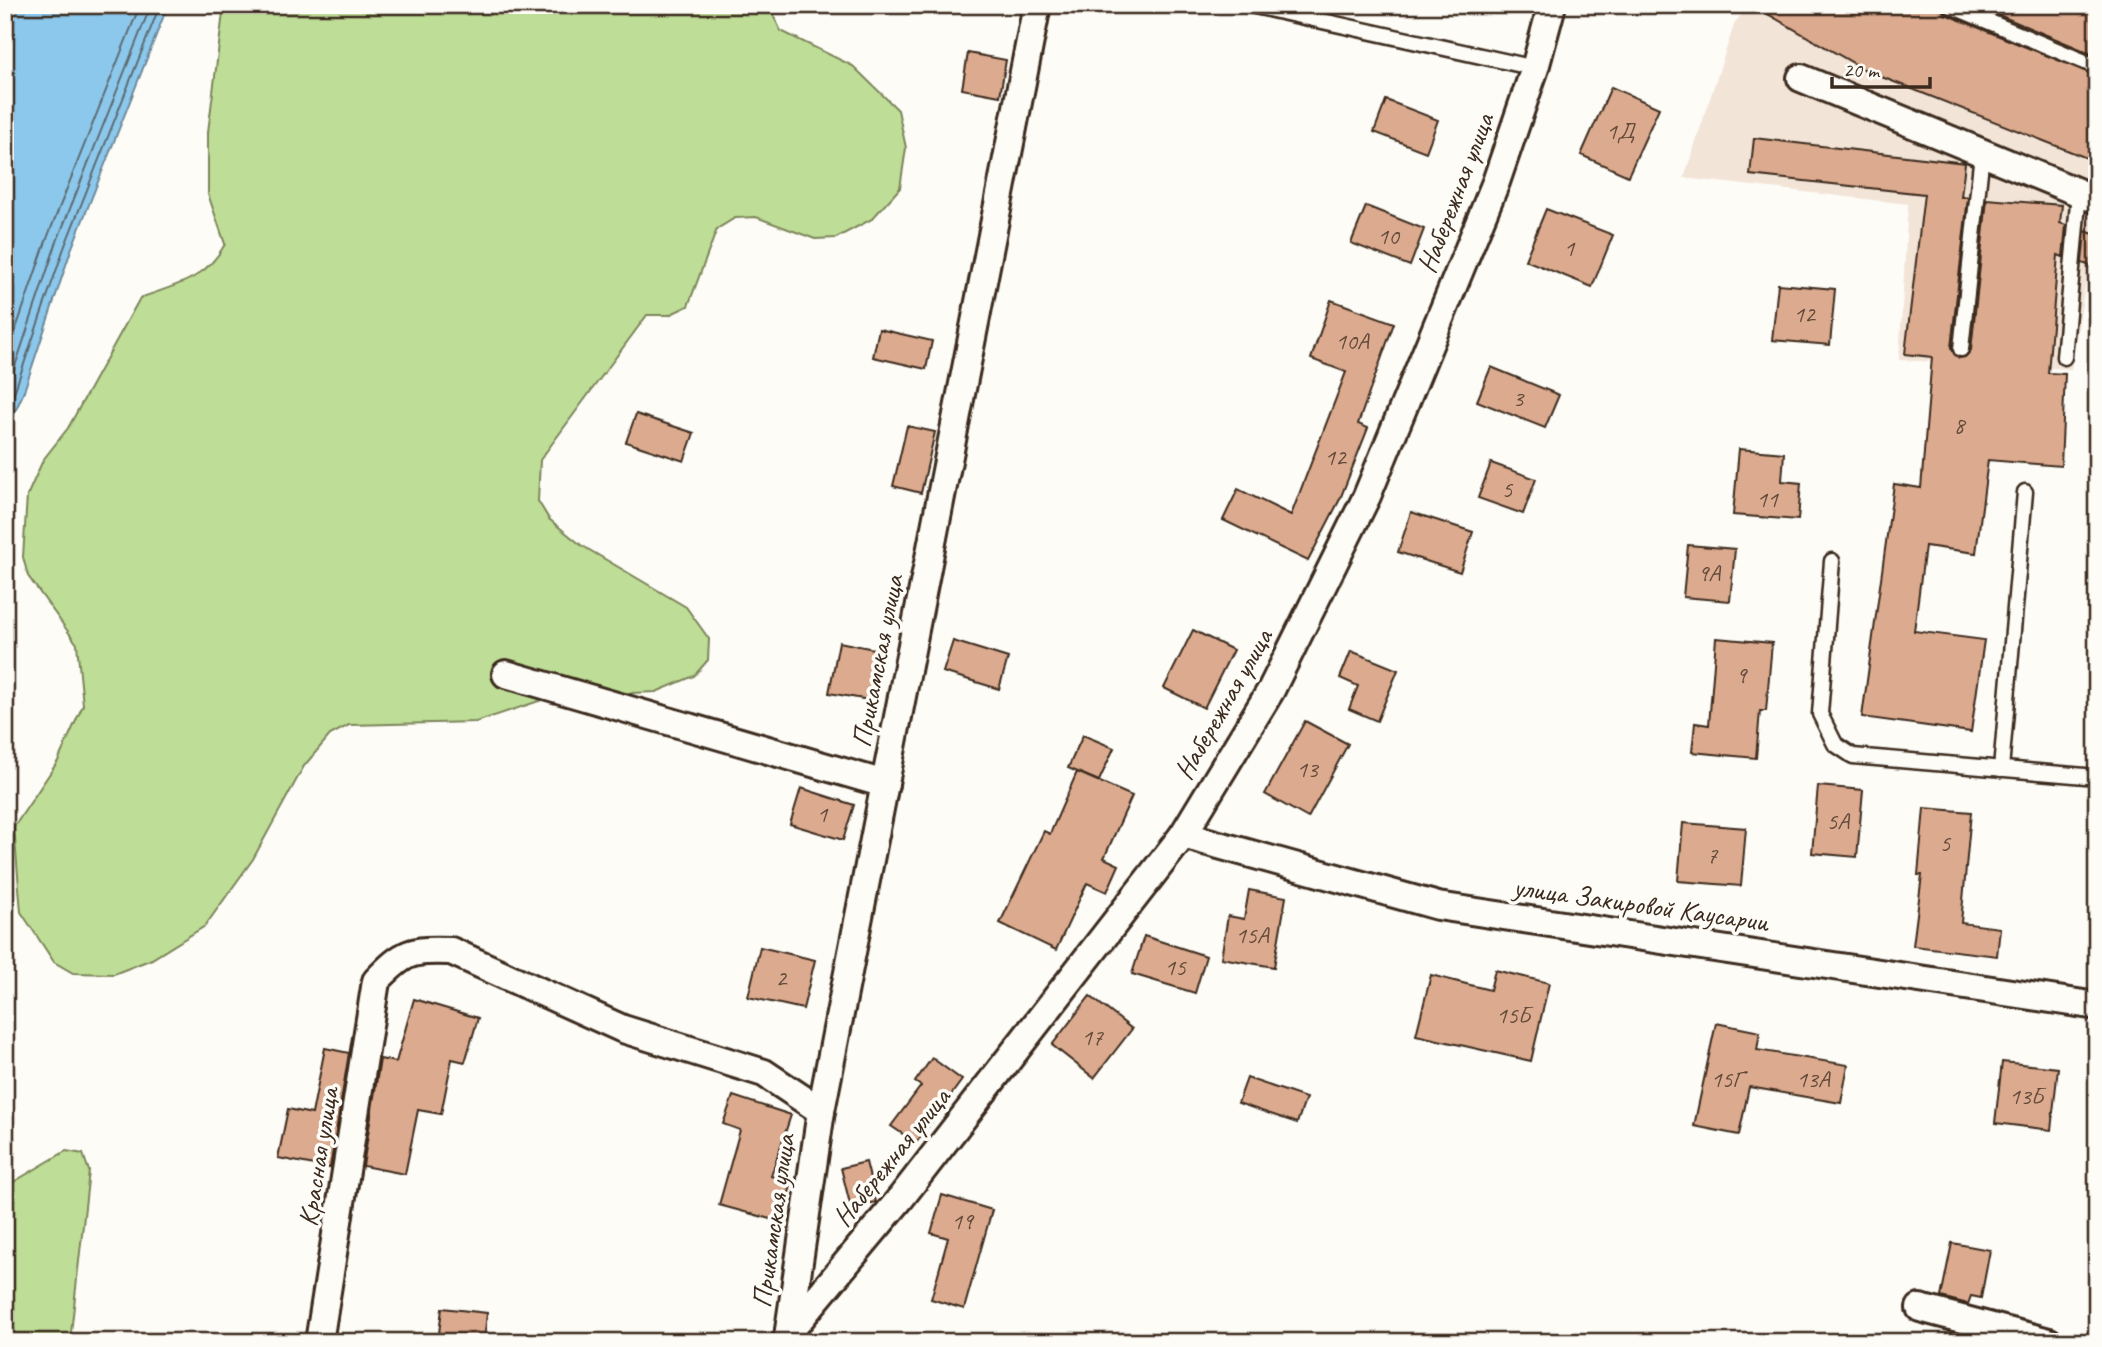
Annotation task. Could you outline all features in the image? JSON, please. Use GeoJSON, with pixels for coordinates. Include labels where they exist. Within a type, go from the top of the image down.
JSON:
{"type":"FeatureCollection","features":[{"type":"Feature","properties":{"kind":"street","name":"Прикамская улица"},"geometry":{"type":"LineString","coordinates":[[788,1337],[821,1111],[1037,5]]}},
{"type":"Feature","properties":{"kind":"street","name":"Набережная улица"},"geometry":{"type":"LineString","coordinates":[[788,1337],[900,1199],[1183,835],[1271,690],[1367,496],[1496,182],[1535,68],[1552,5]]}},
{"type":"Feature","properties":{"kind":"street"},"geometry":{"type":"LineString","coordinates":[[1801,78],[2088,196]]}},
{"type":"Feature","properties":{"kind":"street"},"geometry":{"type":"LineString","coordinates":[[506,674],[884,784]]}},
{"type":"Feature","properties":{"kind":"street","name":"улица Закировой Каусарии"},"geometry":{"type":"LineString","coordinates":[[1183,835],[1438,906],[2097,1006]]}},
{"type":"Feature","properties":{"kind":"street","name":"Красная улица"},"geometry":{"type":"LineString","coordinates":[[319,1342],[376,981],[400,957],[422,951],[451,951],[623,1029],[764,1073],[821,1111]]}},
{"type":"Feature","properties":{"kind":"street"},"geometry":{"type":"LineString","coordinates":[[1920,1308],[2049,1342]]}},
{"type":"Feature","properties":{"kind":"lane"},"geometry":{"type":"LineString","coordinates":[[1250,5],[1535,68]]}},
{"type":"Feature","properties":{"kind":"lane"},"geometry":{"type":"LineString","coordinates":[[1948,5],[2097,67]]}},
{"type":"Feature","properties":{"kind":"lane"},"geometry":{"type":"LineString","coordinates":[[1961,349],[1982,153]]}},
{"type":"Feature","properties":{"kind":"lane"},"geometry":{"type":"LineString","coordinates":[[2064,357],[2088,196]]}},
{"type":"Feature","properties":{"kind":"lane"},"geometry":{"type":"LineString","coordinates":[[2001,769],[2025,492]]}},
{"type":"Feature","properties":{"kind":"lane"},"geometry":{"type":"LineString","coordinates":[[1832,561],[1820,714],[1835,744],[1853,756],[2097,777]]}},
{"type":"Feature","properties":{"kind":"shaded area"},"geometry":{"type":"Polygon","coordinates":[[[1751,5],[2097,5],[2097,278],[2087,275],[2071,369],[1899,360],[1908,204],[1684,178],[1735,22],[1751,5]]]}},
{"type":"Feature","properties":{"kind":"green space"},"geometry":{"type":"Polygon","coordinates":[[[224,5],[768,5],[781,31],[853,66],[898,110],[906,148],[900,188],[872,219],[836,238],[815,239],[756,217],[735,218],[717,229],[688,306],[669,315],[647,315],[540,460],[538,501],[549,519],[581,545],[686,607],[709,639],[708,660],[694,676],[656,692],[554,696],[476,722],[349,725],[330,735],[304,766],[253,859],[205,926],[152,959],[114,974],[73,973],[54,962],[21,912],[14,827],[58,761],[83,705],[77,644],[28,576],[23,557],[27,496],[43,460],[68,428],[140,298],[178,285],[199,274],[225,244],[208,194],[208,132],[224,5]]]}},
{"type":"Feature","properties":{"kind":"green space"},"geometry":{"type":"Polygon","coordinates":[[[66,1151],[83,1154],[89,1171],[70,1342],[5,1342],[5,1187],[66,1151]]]}},
{"type":"Feature","properties":{"kind":"water"},"geometry":{"type":"Polygon","coordinates":[[[5,5],[168,5],[71,250],[23,394],[5,434],[5,5]]]}},
{"type":"Feature","properties":{"kind":"building"},"geometry":{"type":"Polygon","coordinates":[[[1752,5],[1939,5],[1945,14],[2097,76],[2097,162],[1869,72],[1752,5]]]}},
{"type":"Feature","properties":{"kind":"building"},"geometry":{"type":"Polygon","coordinates":[[[1975,5],[2097,5],[2097,56],[1975,5]]]}},
{"type":"Feature","properties":{"kind":"building"},"geometry":{"type":"Polygon","coordinates":[[[968,53],[1006,60],[1000,96],[962,89],[968,53]]]}},
{"type":"Feature","properties":{"kind":"building"},"geometry":{"type":"Polygon","coordinates":[[[1611,87],[1659,108],[1628,176],[1581,155],[1611,87]]]}},
{"type":"Feature","properties":{"kind":"building"},"geometry":{"type":"Polygon","coordinates":[[[1386,100],[1438,120],[1426,152],[1374,132],[1386,100]]]}},
{"type":"Feature","properties":{"kind":"building"},"geometry":{"type":"Polygon","coordinates":[[[1754,138],[1965,163],[1961,197],[1968,197],[1951,348],[1959,358],[1965,357],[1971,350],[1987,199],[2062,205],[2060,223],[2066,225],[2063,257],[2058,255],[2048,373],[2065,374],[2061,466],[1988,460],[1976,553],[1925,546],[1914,631],[1984,640],[1971,732],[1862,717],[1894,484],[1921,488],[1932,357],[1905,354],[1924,194],[1750,175],[1754,138]]]}},
{"type":"Feature","properties":{"kind":"building"},"geometry":{"type":"Polygon","coordinates":[[[1366,206],[1424,229],[1410,266],[1351,243],[1366,206]]]}},
{"type":"Feature","properties":{"kind":"building"},"geometry":{"type":"Polygon","coordinates":[[[1546,209],[1613,235],[1592,287],[1525,260],[1546,209]]]}},
{"type":"Feature","properties":{"kind":"building"},"geometry":{"type":"Polygon","coordinates":[[[2085,231],[2097,235],[2097,268],[2082,263],[2085,231]]]}},
{"type":"Feature","properties":{"kind":"building"},"geometry":{"type":"Polygon","coordinates":[[[1778,284],[1835,289],[1830,345],[1772,340],[1778,284]]]}},
{"type":"Feature","properties":{"kind":"building"},"geometry":{"type":"Polygon","coordinates":[[[1331,300],[1394,323],[1358,424],[1368,428],[1340,499],[1308,561],[1223,520],[1238,489],[1291,515],[1346,372],[1311,359],[1331,300]]]}},
{"type":"Feature","properties":{"kind":"building"},"geometry":{"type":"Polygon","coordinates":[[[879,329],[932,341],[926,369],[873,357],[879,329]]]}},
{"type":"Feature","properties":{"kind":"building"},"geometry":{"type":"Polygon","coordinates":[[[1491,367],[1559,395],[1545,428],[1477,401],[1491,367]]]}},
{"type":"Feature","properties":{"kind":"building"},"geometry":{"type":"Polygon","coordinates":[[[636,414],[694,433],[684,461],[626,442],[636,414]]]}},
{"type":"Feature","properties":{"kind":"building"},"geometry":{"type":"Polygon","coordinates":[[[907,426],[935,432],[921,493],[893,486],[907,426]]]}},
{"type":"Feature","properties":{"kind":"building"},"geometry":{"type":"Polygon","coordinates":[[[1739,449],[1784,453],[1782,481],[1801,483],[1798,520],[1733,515],[1739,449]]]}},
{"type":"Feature","properties":{"kind":"building"},"geometry":{"type":"Polygon","coordinates":[[[1491,463],[1536,479],[1523,514],[1478,498],[1491,463]]]}},
{"type":"Feature","properties":{"kind":"building"},"geometry":{"type":"Polygon","coordinates":[[[1411,512],[1473,532],[1460,572],[1398,552],[1411,512]]]}},
{"type":"Feature","properties":{"kind":"building"},"geometry":{"type":"Polygon","coordinates":[[[1688,545],[1735,549],[1730,601],[1683,597],[1688,545]]]}},
{"type":"Feature","properties":{"kind":"building"},"geometry":{"type":"Polygon","coordinates":[[[1193,630],[1233,650],[1204,708],[1164,688],[1193,630]]]}},
{"type":"Feature","properties":{"kind":"building"},"geometry":{"type":"Polygon","coordinates":[[[1716,638],[1772,643],[1766,711],[1760,711],[1756,758],[1692,752],[1695,723],[1709,725],[1716,638]]]}},
{"type":"Feature","properties":{"kind":"building"},"geometry":{"type":"Polygon","coordinates":[[[953,641],[1008,658],[999,689],[943,672],[953,641]]]}},
{"type":"Feature","properties":{"kind":"building"},"geometry":{"type":"Polygon","coordinates":[[[839,642],[879,650],[869,700],[829,693],[839,642]]]}},
{"type":"Feature","properties":{"kind":"building"},"geometry":{"type":"Polygon","coordinates":[[[1351,651],[1398,670],[1377,721],[1349,709],[1358,686],[1340,678],[1351,651]]]}},
{"type":"Feature","properties":{"kind":"building"},"geometry":{"type":"Polygon","coordinates":[[[1305,721],[1348,744],[1308,818],[1265,794],[1305,721]]]}},
{"type":"Feature","properties":{"kind":"building"},"geometry":{"type":"Polygon","coordinates":[[[1083,735],[1114,748],[1099,781],[1068,768],[1083,735]]]}},
{"type":"Feature","properties":{"kind":"building"},"geometry":{"type":"Polygon","coordinates":[[[1077,772],[1132,796],[1104,858],[1119,865],[1107,892],[1087,883],[1056,950],[1000,923],[1044,831],[1050,834],[1077,772]]]}},
{"type":"Feature","properties":{"kind":"building"},"geometry":{"type":"Polygon","coordinates":[[[1818,786],[1863,790],[1857,857],[1812,853],[1818,786]]]}},
{"type":"Feature","properties":{"kind":"building"},"geometry":{"type":"Polygon","coordinates":[[[801,788],[854,805],[843,840],[790,824],[801,788]]]}},
{"type":"Feature","properties":{"kind":"building"},"geometry":{"type":"Polygon","coordinates":[[[1924,808],[1971,812],[1961,923],[2000,928],[1997,956],[1913,946],[1922,875],[1918,875],[1924,808]]]}},
{"type":"Feature","properties":{"kind":"building"},"geometry":{"type":"Polygon","coordinates":[[[1683,823],[1746,828],[1741,886],[1678,881],[1683,823]]]}},
{"type":"Feature","properties":{"kind":"building"},"geometry":{"type":"Polygon","coordinates":[[[1249,890],[1286,897],[1274,967],[1221,958],[1228,916],[1244,919],[1249,890]]]}},
{"type":"Feature","properties":{"kind":"building"},"geometry":{"type":"Polygon","coordinates":[[[1144,936],[1206,956],[1195,993],[1132,974],[1144,936]]]}},
{"type":"Feature","properties":{"kind":"building"},"geometry":{"type":"Polygon","coordinates":[[[760,947],[815,960],[803,1009],[748,997],[760,947]]]}},
{"type":"Feature","properties":{"kind":"building"},"geometry":{"type":"Polygon","coordinates":[[[1495,970],[1549,983],[1531,1061],[1416,1035],[1431,975],[1490,990],[1495,970]]]}},
{"type":"Feature","properties":{"kind":"building"},"geometry":{"type":"Polygon","coordinates":[[[1090,996],[1132,1029],[1094,1078],[1052,1045],[1090,996]]]}},
{"type":"Feature","properties":{"kind":"building"},"geometry":{"type":"Polygon","coordinates":[[[414,999],[478,1018],[465,1062],[452,1059],[441,1114],[418,1110],[405,1174],[363,1166],[380,1059],[396,1062],[414,999]]]}},
{"type":"Feature","properties":{"kind":"building"},"geometry":{"type":"Polygon","coordinates":[[[1716,1023],[1760,1032],[1757,1050],[1848,1065],[1841,1103],[1749,1087],[1739,1135],[1694,1126],[1716,1023]]]}},
{"type":"Feature","properties":{"kind":"building"},"geometry":{"type":"Polygon","coordinates":[[[325,1048],[349,1053],[330,1168],[278,1158],[288,1109],[312,1114],[325,1048]]]}},
{"type":"Feature","properties":{"kind":"building"},"geometry":{"type":"Polygon","coordinates":[[[932,1058],[962,1080],[916,1143],[891,1126],[921,1086],[915,1082],[932,1058]]]}},
{"type":"Feature","properties":{"kind":"building"},"geometry":{"type":"Polygon","coordinates":[[[2002,1062],[2058,1068],[2051,1130],[1995,1123],[2002,1062]]]}},
{"type":"Feature","properties":{"kind":"building"},"geometry":{"type":"Polygon","coordinates":[[[1247,1078],[1306,1098],[1297,1123],[1238,1103],[1247,1078]]]}},
{"type":"Feature","properties":{"kind":"building"},"geometry":{"type":"Polygon","coordinates":[[[733,1096],[791,1115],[771,1176],[792,1182],[781,1222],[719,1205],[740,1130],[723,1124],[733,1096]]]}},
{"type":"Feature","properties":{"kind":"building"},"geometry":{"type":"Polygon","coordinates":[[[866,1162],[876,1202],[851,1208],[841,1168],[866,1162]]]}},
{"type":"Feature","properties":{"kind":"building"},"geometry":{"type":"Polygon","coordinates":[[[942,1195],[992,1210],[964,1309],[931,1299],[948,1238],[931,1233],[942,1195]]]}},
{"type":"Feature","properties":{"kind":"building"},"geometry":{"type":"Polygon","coordinates":[[[1952,1243],[1990,1250],[1981,1298],[1971,1296],[1968,1304],[1941,1297],[1952,1243]]]}},
{"type":"Feature","properties":{"kind":"building"},"geometry":{"type":"Polygon","coordinates":[[[442,1308],[487,1313],[484,1342],[438,1342],[442,1308]]]}}]}
